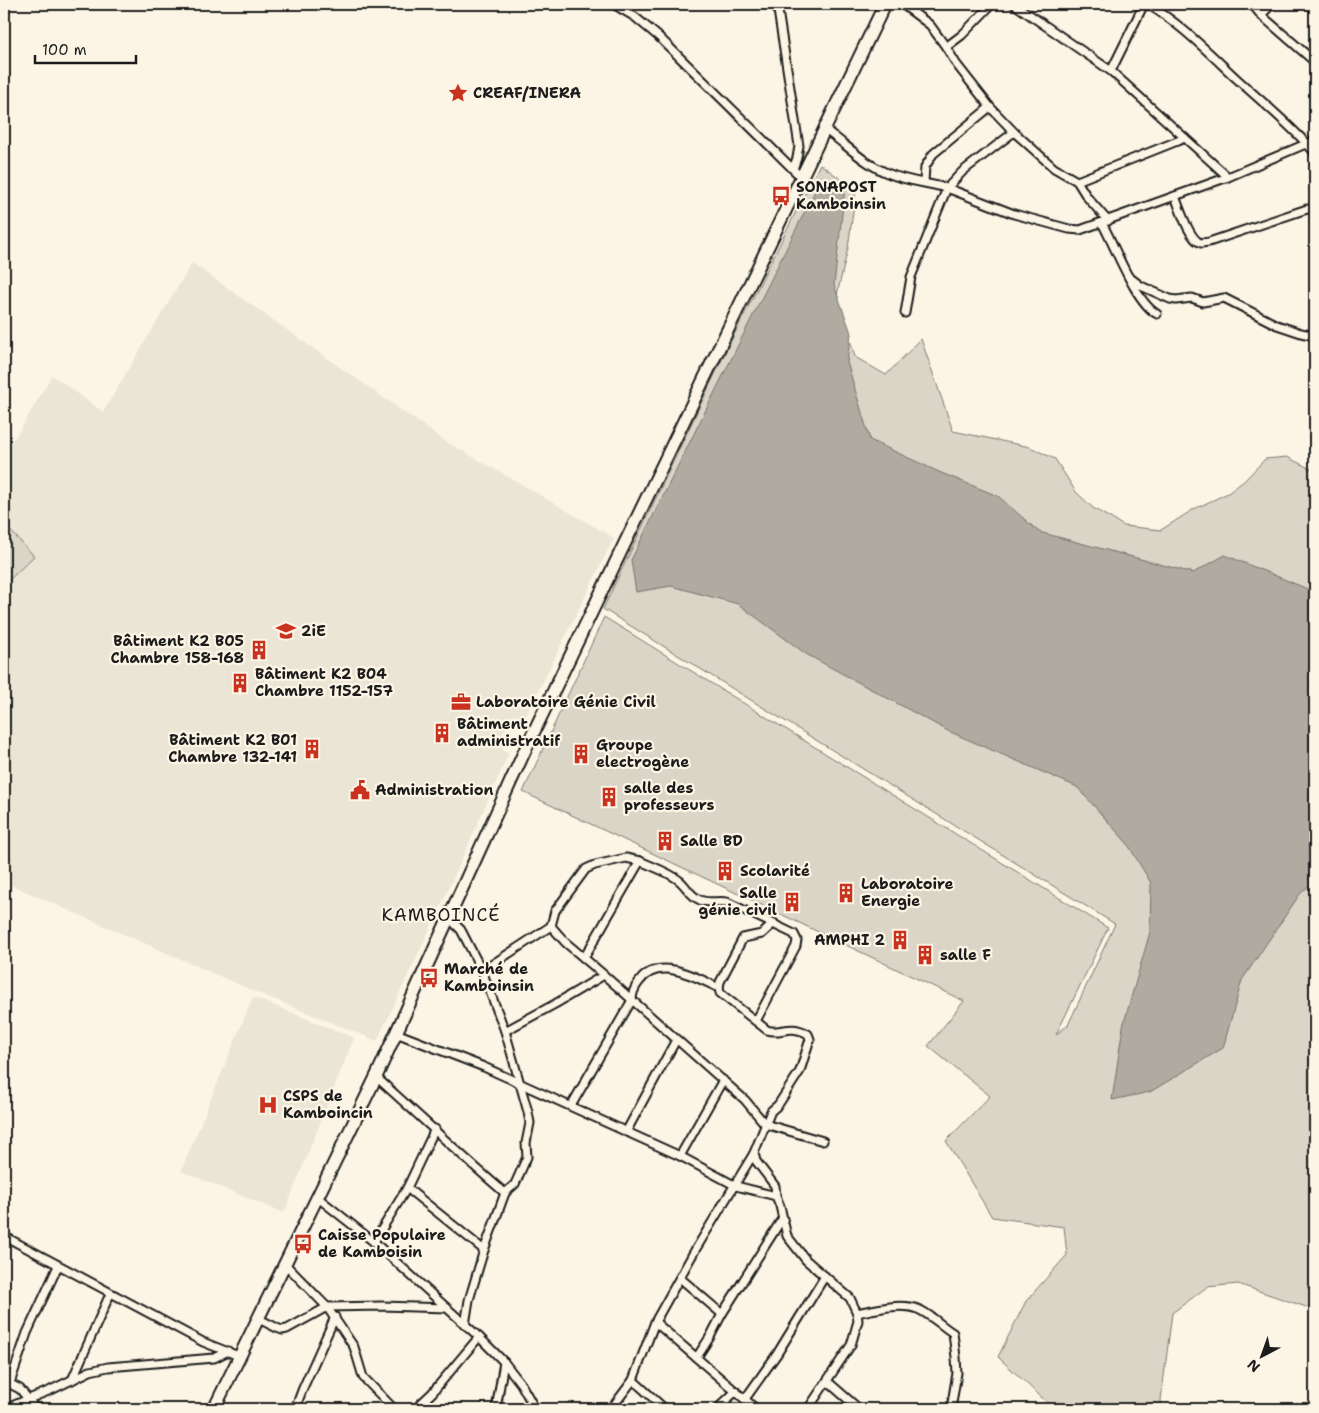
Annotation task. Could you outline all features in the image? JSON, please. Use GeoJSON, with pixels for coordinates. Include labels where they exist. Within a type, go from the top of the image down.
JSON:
{"type":"FeatureCollection","features":[{"type":"Feature","properties":{"kind":"main road"},"geometry":{"type":"LineString","coordinates":[[214,1409],[376,1077],[523,754],[885,4]]}},
{"type":"Feature","properties":{"kind":"street"},"geometry":{"type":"LineString","coordinates":[[613,4],[659,37],[801,177]]}},
{"type":"Feature","properties":{"kind":"street"},"geometry":{"type":"LineString","coordinates":[[777,4],[799,146],[793,169]]}},
{"type":"Feature","properties":{"kind":"street"},"geometry":{"type":"LineString","coordinates":[[902,4],[930,25],[957,65],[990,107],[1014,132],[1054,168],[1077,182],[1105,222],[1121,263],[1146,306],[1157,314]]}},
{"type":"Feature","properties":{"kind":"street"},"geometry":{"type":"LineString","coordinates":[[946,47],[962,35],[992,4]]}},
{"type":"Feature","properties":{"kind":"street"},"geometry":{"type":"LineString","coordinates":[[1014,4],[1111,71],[1228,176]]}},
{"type":"Feature","properties":{"kind":"street"},"geometry":{"type":"LineString","coordinates":[[1111,71],[1146,4],[1162,13],[1187,35],[1308,144],[1315,153]]}},
{"type":"Feature","properties":{"kind":"street"},"geometry":{"type":"LineString","coordinates":[[1252,4],[1261,15],[1315,62]]}},
{"type":"Feature","properties":{"kind":"street"},"geometry":{"type":"LineString","coordinates":[[1261,15],[1272,4]]}},
{"type":"Feature","properties":{"kind":"street"},"geometry":{"type":"LineString","coordinates":[[924,182],[925,167],[933,154],[990,107]]}},
{"type":"Feature","properties":{"kind":"street"},"geometry":{"type":"LineString","coordinates":[[824,129],[885,173],[947,188],[1014,214],[1069,229],[1080,230],[1228,176],[1315,140]]}},
{"type":"Feature","properties":{"kind":"street"},"geometry":{"type":"LineString","coordinates":[[905,313],[911,277],[947,188],[963,171],[1014,132]]}},
{"type":"Feature","properties":{"kind":"street"},"geometry":{"type":"LineString","coordinates":[[1077,182],[1185,138]]}},
{"type":"Feature","properties":{"kind":"street"},"geometry":{"type":"LineString","coordinates":[[1175,196],[1191,234],[1201,243],[1307,209],[1315,210]]}},
{"type":"Feature","properties":{"kind":"street"},"geometry":{"type":"LineString","coordinates":[[1129,277],[1141,286],[1170,299],[1192,298],[1203,302],[1224,298],[1277,325],[1315,336]]}},
{"type":"Feature","properties":{"kind":"street"},"geometry":{"type":"LineString","coordinates":[[482,971],[551,926],[555,912],[586,869],[594,865],[626,858],[640,861],[677,879],[701,901],[718,900],[727,902],[794,934],[797,940],[796,946],[756,1021]]}},
{"type":"Feature","properties":{"kind":"street"},"geometry":{"type":"LineString","coordinates":[[584,958],[640,861]]}},
{"type":"Feature","properties":{"kind":"street"},"geometry":{"type":"LineString","coordinates":[[448,917],[461,930],[482,971],[505,1031],[530,1123],[526,1143],[527,1157],[515,1184],[505,1193],[484,1250],[469,1300],[466,1325]]}},
{"type":"Feature","properties":{"kind":"street"},"geometry":{"type":"LineString","coordinates":[[611,1409],[633,1380],[655,1322],[694,1252],[736,1186],[754,1153],[772,1111],[800,1071],[810,1039],[808,1034],[788,1028],[769,1031],[720,993],[719,988],[720,982],[743,938],[762,934],[774,923]]}},
{"type":"Feature","properties":{"kind":"street"},"geometry":{"type":"LineString","coordinates":[[551,926],[565,942],[604,974],[745,1100],[765,1124],[823,1141]]}},
{"type":"Feature","properties":{"kind":"street"},"geometry":{"type":"LineString","coordinates":[[571,1106],[632,1000],[632,994],[643,976],[650,971],[669,968],[719,988]]}},
{"type":"Feature","properties":{"kind":"street"},"geometry":{"type":"LineString","coordinates":[[505,1031],[555,1004],[604,974]]}},
{"type":"Feature","properties":{"kind":"street"},"geometry":{"type":"LineString","coordinates":[[396,1033],[484,1067],[571,1106],[680,1156],[736,1186],[776,1196]]}},
{"type":"Feature","properties":{"kind":"street"},"geometry":{"type":"LineString","coordinates":[[626,1132],[676,1040]]}},
{"type":"Feature","properties":{"kind":"street"},"geometry":{"type":"LineString","coordinates":[[376,1077],[505,1193]]}},
{"type":"Feature","properties":{"kind":"street"},"geometry":{"type":"LineString","coordinates":[[680,1156],[723,1080]]}},
{"type":"Feature","properties":{"kind":"street"},"geometry":{"type":"LineString","coordinates":[[374,1242],[407,1188],[435,1129]]}},
{"type":"Feature","properties":{"kind":"street"},"geometry":{"type":"LineString","coordinates":[[754,1153],[756,1161],[775,1186],[786,1236],[806,1260],[850,1298],[857,1313],[858,1321],[851,1345],[808,1409]]}},
{"type":"Feature","properties":{"kind":"street"},"geometry":{"type":"LineString","coordinates":[[407,1188],[484,1250]]}},
{"type":"Feature","properties":{"kind":"street"},"geometry":{"type":"LineString","coordinates":[[317,1197],[374,1242],[480,1337],[504,1362],[521,1384],[535,1409]]}},
{"type":"Feature","properties":{"kind":"street"},"geometry":{"type":"LineString","coordinates":[[697,1357],[782,1219]]}},
{"type":"Feature","properties":{"kind":"street"},"geometry":{"type":"LineString","coordinates":[[4,1236],[203,1342],[241,1357]]}},
{"type":"Feature","properties":{"kind":"street"},"geometry":{"type":"LineString","coordinates":[[285,1264],[335,1317],[354,1347],[363,1377],[394,1409]]}},
{"type":"Feature","properties":{"kind":"street"},"geometry":{"type":"LineString","coordinates":[[36,1409],[20,1389],[7,1382],[58,1266]]}},
{"type":"Feature","properties":{"kind":"street"},"geometry":{"type":"LineString","coordinates":[[745,1399],[777,1354],[825,1276]]}},
{"type":"Feature","properties":{"kind":"street"},"geometry":{"type":"LineString","coordinates":[[680,1278],[722,1314]]}},
{"type":"Feature","properties":{"kind":"street"},"geometry":{"type":"LineString","coordinates":[[72,1381],[110,1294]]}},
{"type":"Feature","properties":{"kind":"street"},"geometry":{"type":"LineString","coordinates":[[259,1319],[282,1330],[327,1307],[447,1308]]}},
{"type":"Feature","properties":{"kind":"street"},"geometry":{"type":"LineString","coordinates":[[857,1313],[908,1307],[919,1310],[952,1333],[957,1373],[950,1409]]}},
{"type":"Feature","properties":{"kind":"street"},"geometry":{"type":"LineString","coordinates":[[295,1409],[335,1317]]}},
{"type":"Feature","properties":{"kind":"street"},"geometry":{"type":"LineString","coordinates":[[655,1322],[756,1409]]}},
{"type":"Feature","properties":{"kind":"street"},"geometry":{"type":"LineString","coordinates":[[415,1409],[480,1337]]}},
{"type":"Feature","properties":{"kind":"street"},"geometry":{"type":"LineString","coordinates":[[4,1409],[72,1381],[90,1371],[108,1367],[214,1358],[228,1352]]}},
{"type":"Feature","properties":{"kind":"street"},"geometry":{"type":"LineString","coordinates":[[496,1409],[504,1362]]}},
{"type":"Feature","properties":{"kind":"street"},"geometry":{"type":"LineString","coordinates":[[633,1380],[666,1409]]}},
{"type":"Feature","properties":{"kind":"street"},"geometry":{"type":"LineString","coordinates":[[828,1381],[859,1409]]}},
{"type":"Feature","properties":{"kind":"street"},"geometry":{"type":"LineString","coordinates":[[717,1409],[736,1391]]}},
{"type":"Feature","properties":{"kind":"street"},"geometry":{"type":"LineString","coordinates":[[424,1400],[434,1409]]}},
{"type":"Feature","properties":{"kind":"shaded area"},"geometry":{"type":"Polygon","coordinates":[[[820,164],[856,190],[848,248],[837,295],[855,357],[886,375],[921,339],[953,431],[1030,447],[1055,459],[1076,492],[1093,508],[1124,526],[1161,530],[1194,509],[1228,493],[1244,481],[1265,459],[1287,457],[1315,471],[1315,1310],[1238,1284],[1207,1287],[1172,1313],[1161,1400],[1162,1409],[1054,1409],[998,1357],[1026,1301],[1067,1255],[1064,1227],[992,1217],[946,1141],[990,1096],[928,1046],[964,1001],[523,792],[604,617],[1108,928],[1056,1035],[1068,1025],[1115,924],[603,609],[727,349],[820,164]]]}},
{"type":"Feature","properties":{"kind":"shaded area"},"geometry":{"type":"Polygon","coordinates":[[[831,182],[845,188],[834,285],[851,333],[847,362],[870,440],[939,472],[998,496],[1039,532],[1193,573],[1225,555],[1315,592],[1315,880],[1300,894],[1242,980],[1223,1048],[1150,1092],[1112,1100],[1123,1026],[1150,932],[1151,883],[1127,843],[1077,787],[948,731],[806,654],[738,604],[671,586],[636,592],[631,560],[817,187],[831,182]]]}},
{"type":"Feature","properties":{"kind":"shaded area","name":"2iE"},"geometry":{"type":"Polygon","coordinates":[[[192,263],[445,441],[614,538],[521,726],[514,724],[505,728],[499,742],[504,751],[509,753],[449,888],[377,1041],[256,992],[4,882],[4,451],[19,432],[52,375],[103,412],[192,263]]]}},
{"type":"Feature","properties":{"kind":"shaded area"},"geometry":{"type":"Polygon","coordinates":[[[4,524],[34,556],[4,585],[4,524]]]}},
{"type":"Feature","properties":{"kind":"shaded area","name":"CSPS de Kamboincin"},"geometry":{"type":"Polygon","coordinates":[[[253,997],[354,1038],[284,1213],[181,1171],[253,997]]]}},
{"type":"Feature","properties":{"kind":"place","name":"CREAF/INERA"},"geometry":{"type":"Point","coordinates":[458,93]}},
{"type":"Feature","properties":{"kind":"place","name":"SONAPOST Kamboinsin"},"geometry":{"type":"Point","coordinates":[781,196]}},
{"type":"Feature","properties":{"kind":"place","name":"2iE"},"geometry":{"type":"Point","coordinates":[286,631]}},
{"type":"Feature","properties":{"kind":"place","name":"Bâtiment K2 B05 Chambre 158-168"},"geometry":{"type":"Point","coordinates":[259,650]}},
{"type":"Feature","properties":{"kind":"place","name":"Bâtiment K2 B04 Chambre 1152-157"},"geometry":{"type":"Point","coordinates":[240,683]}},
{"type":"Feature","properties":{"kind":"place","name":"Laboratoire Génie Civil"},"geometry":{"type":"Point","coordinates":[461,702]}},
{"type":"Feature","properties":{"kind":"place","name":"Bâtiment administratif"},"geometry":{"type":"Point","coordinates":[442,733]}},
{"type":"Feature","properties":{"kind":"place","name":"Bâtiment K2 B01 Chambre 132-141"},"geometry":{"type":"Point","coordinates":[312,749]}},
{"type":"Feature","properties":{"kind":"place","name":"Groupe electrogène"},"geometry":{"type":"Point","coordinates":[581,754]}},
{"type":"Feature","properties":{"kind":"place","name":"Administration"},"geometry":{"type":"Point","coordinates":[360,790]}},
{"type":"Feature","properties":{"kind":"place","name":"salle des professeurs"},"geometry":{"type":"Point","coordinates":[609,797]}},
{"type":"Feature","properties":{"kind":"place","name":"Salle BD"},"geometry":{"type":"Point","coordinates":[665,841]}},
{"type":"Feature","properties":{"kind":"place","name":"Scolarité"},"geometry":{"type":"Point","coordinates":[725,871]}},
{"type":"Feature","properties":{"kind":"place","name":"Laboratoire Energie"},"geometry":{"type":"Point","coordinates":[846,893]}},
{"type":"Feature","properties":{"kind":"place","name":"Salle génie civil"},"geometry":{"type":"Point","coordinates":[792,902]}},
{"type":"Feature","properties":{"kind":"place","name":"AMPHI 2"},"geometry":{"type":"Point","coordinates":[900,940]}},
{"type":"Feature","properties":{"kind":"place","name":"salle F"},"geometry":{"type":"Point","coordinates":[925,955]}},
{"type":"Feature","properties":{"kind":"place","name":"Marché de Kamboinsin"},"geometry":{"type":"Point","coordinates":[429,978]}},
{"type":"Feature","properties":{"kind":"place","name":"CSPS de Kamboincin"},"geometry":{"type":"Point","coordinates":[268,1105]}},
{"type":"Feature","properties":{"kind":"place","name":"Caisse Populaire de Kamboisin"},"geometry":{"type":"Point","coordinates":[303,1244]}},
{"type":"Feature","properties":{"kind":"district","name":"KAMBOINCÉ"},"geometry":{"type":"Point","coordinates":[441,915]}}]}
